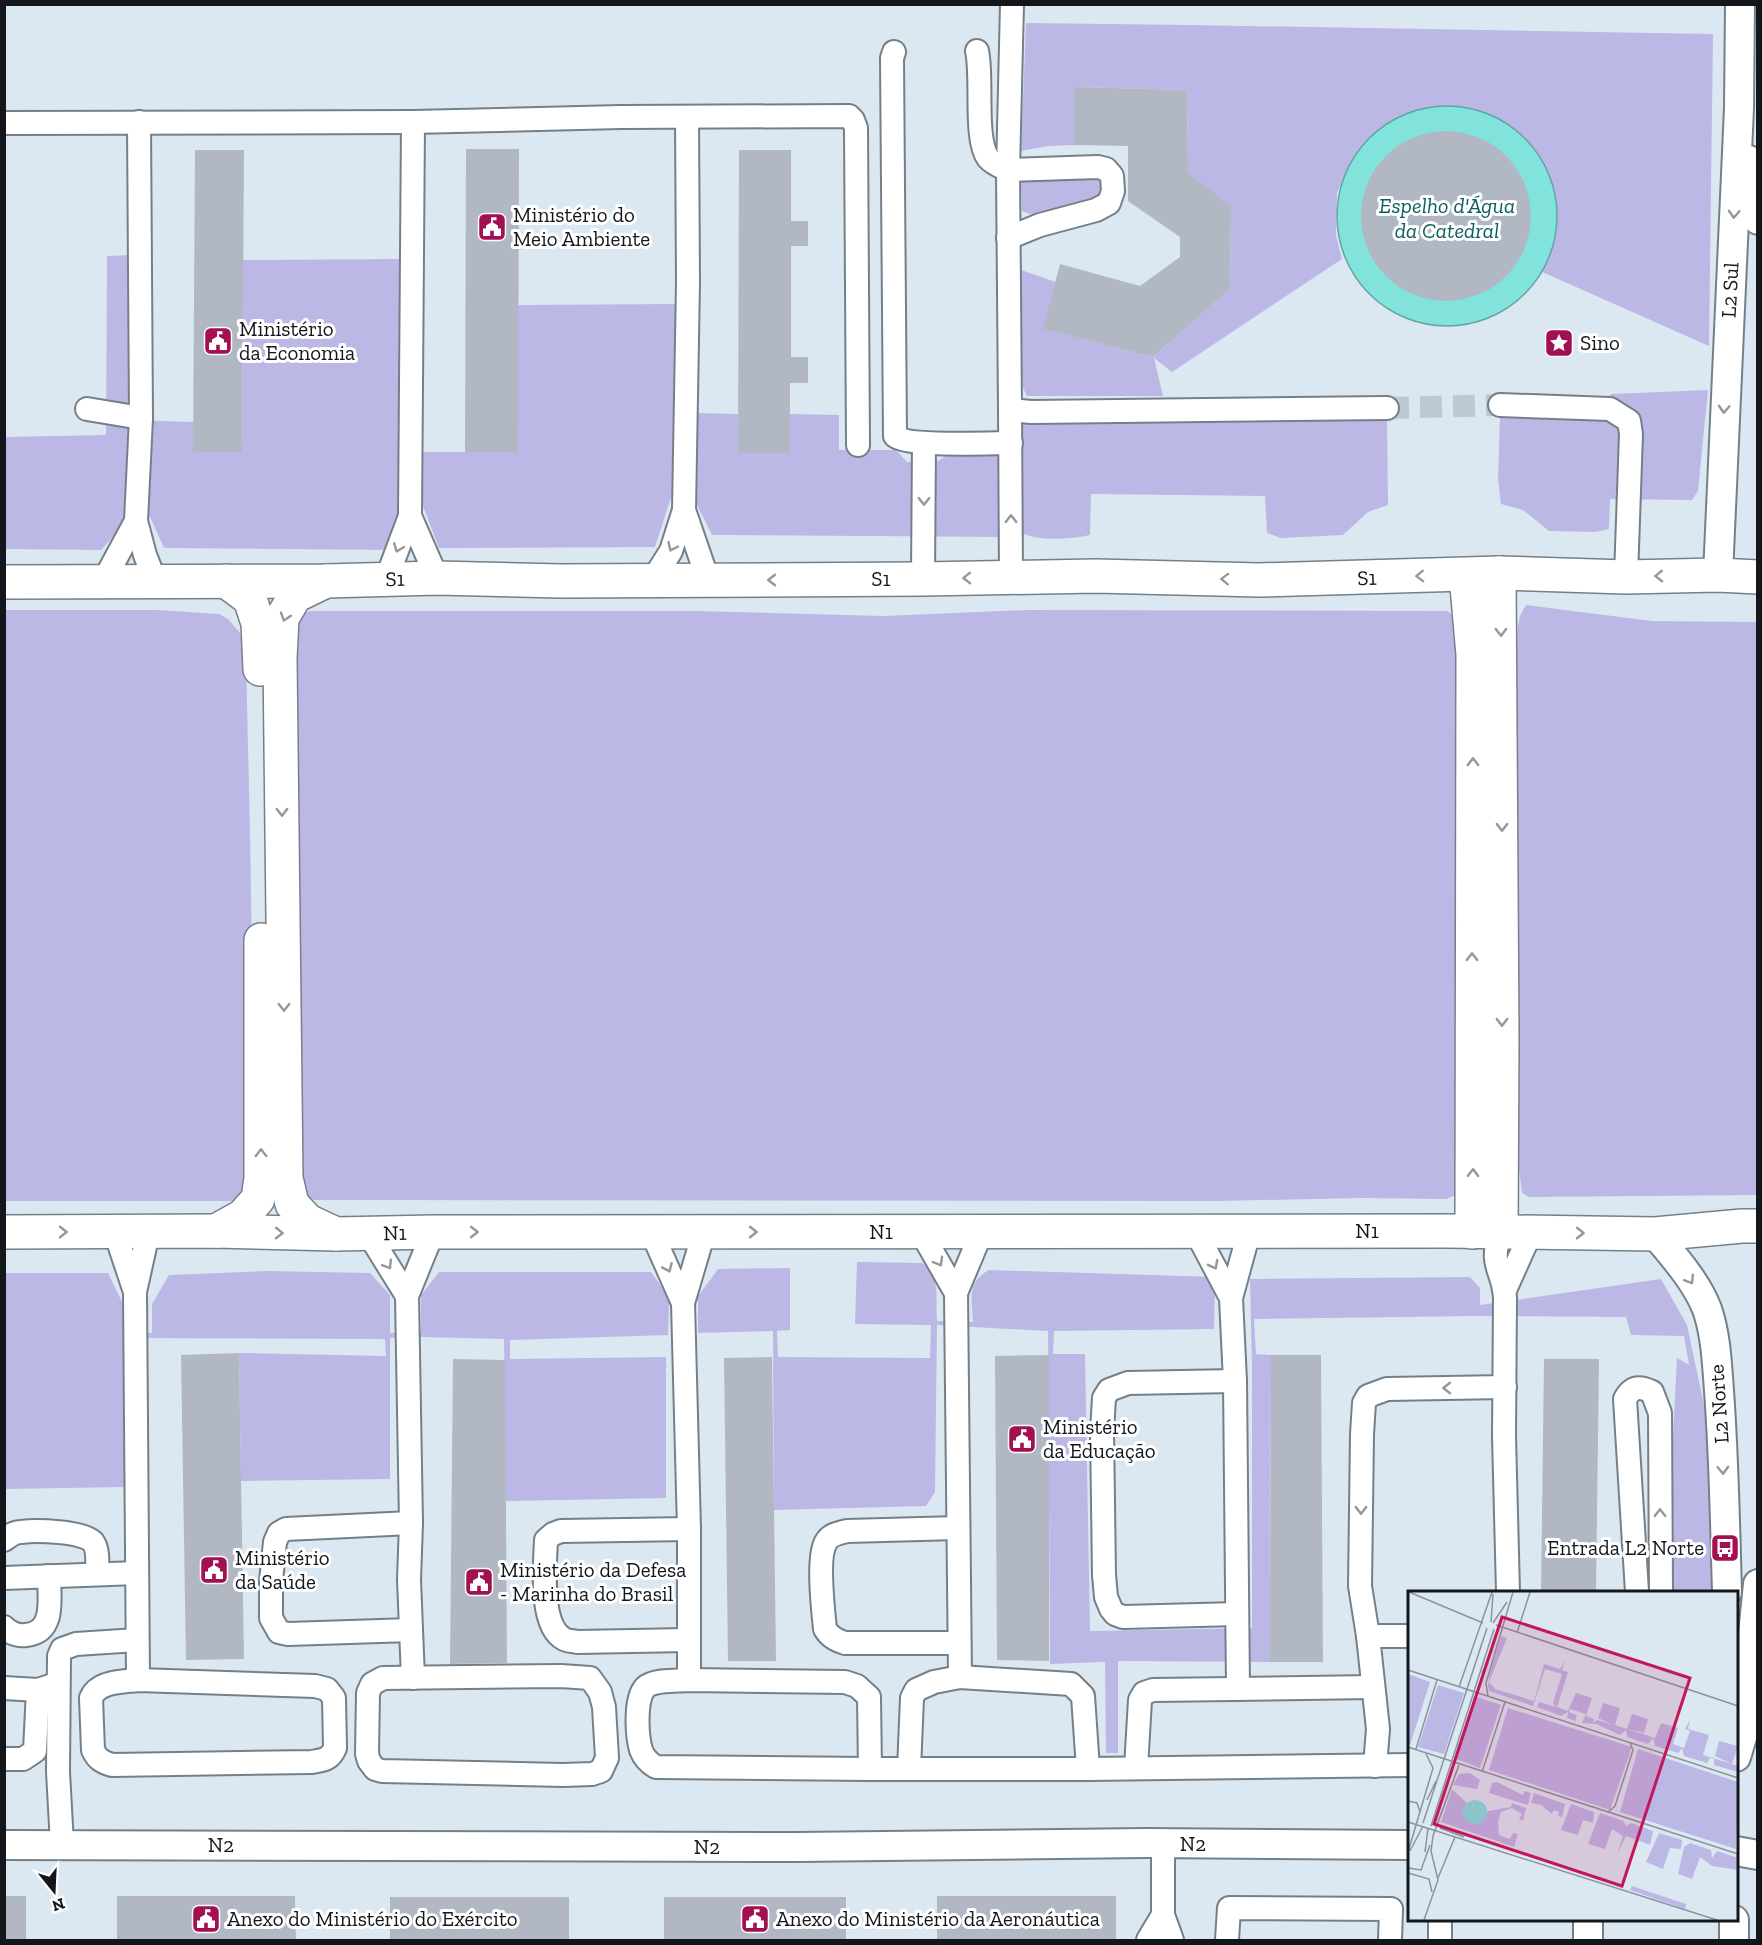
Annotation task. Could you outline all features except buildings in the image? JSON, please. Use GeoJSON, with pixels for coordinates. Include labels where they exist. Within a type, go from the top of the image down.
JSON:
{"type":"FeatureCollection","features":[{"type":"Feature","properties":{"kind":"highway","name":"S1"},"geometry":{"type":"LineString","coordinates":[[4,582],[326,581],[437,578],[652,581],[1096,576],[1259,580],[1499,573],[1626,577],[1718,575],[1757,577]]}},
{"type":"Feature","properties":{"kind":"highway"},"geometry":{"type":"LineString","coordinates":[[1499,573],[1501,1232]]}},
{"type":"Feature","properties":{"kind":"highway"},"geometry":{"type":"LineString","coordinates":[[1466,574],[1473,655],[1501,1232]]}},
{"type":"Feature","properties":{"kind":"highway"},"geometry":{"type":"LineString","coordinates":[[216,1231],[243,1216],[258,1199],[261,1178],[261,658],[258,623],[250,599],[226,581]]}},
{"type":"Feature","properties":{"kind":"highway"},"geometry":{"type":"LineString","coordinates":[[326,581],[295,596],[282,618],[280,658],[286,1178],[292,1204],[308,1221],[336,1234]]}},
{"type":"Feature","properties":{"kind":"highway","name":"N1"},"geometry":{"type":"LineString","coordinates":[[4,1232],[216,1231],[336,1234],[432,1232],[1501,1232],[1655,1234],[1750,1226]]}},
{"type":"Feature","properties":{"kind":"main road","name":"L2 Sul"},"geometry":{"type":"LineString","coordinates":[[1718,575],[1739,108],[1740,4]]}},
{"type":"Feature","properties":{"kind":"main road"},"geometry":{"type":"LineString","coordinates":[[1739,108],[1758,220]]}},
{"type":"Feature","properties":{"kind":"main road","name":"L2 Norte"},"geometry":{"type":"LineString","coordinates":[[1655,1234],[1680,1264],[1707,1309],[1715,1344],[1722,1432],[1726,1591]]}},
{"type":"Feature","properties":{"kind":"main road"},"geometry":{"type":"LineString","coordinates":[[1738,1753],[1743,1734],[1758,1584]]}},
{"type":"Feature","properties":{"kind":"main road","name":"N2"},"geometry":{"type":"LineString","coordinates":[[4,1845],[769,1847],[1408,1845]]}},
{"type":"Feature","properties":{"kind":"main road"},"geometry":{"type":"LineString","coordinates":[[1588,1921],[1588,1941]]}},
{"type":"Feature","properties":{"kind":"main road"},"geometry":{"type":"LineString","coordinates":[[1734,1921],[1734,1941]]}},
{"type":"Feature","properties":{"kind":"street"},"geometry":{"type":"LineString","coordinates":[[1011,577],[1008,170],[1012,4]]}},
{"type":"Feature","properties":{"kind":"street"},"geometry":{"type":"LineString","coordinates":[[977,51],[981,130],[985,152],[992,162],[1008,170],[1098,167],[1106,169],[1112,176],[1113,191],[1109,203],[1096,210],[1040,225],[1008,238]]}},
{"type":"Feature","properties":{"kind":"street"},"geometry":{"type":"LineString","coordinates":[[894,52],[892,58],[895,179],[895,436],[898,439],[924,443],[1011,443]]}},
{"type":"Feature","properties":{"kind":"street"},"geometry":{"type":"LineString","coordinates":[[4,123],[413,122],[849,116],[853,120],[856,139],[858,445]]}},
{"type":"Feature","properties":{"kind":"street"},"geometry":{"type":"LineString","coordinates":[[652,581],[671,551],[684,510],[688,282],[687,117]]}},
{"type":"Feature","properties":{"kind":"street"},"geometry":{"type":"LineString","coordinates":[[139,122],[141,418],[136,521],[155,581]]}},
{"type":"Feature","properties":{"kind":"street"},"geometry":{"type":"LineString","coordinates":[[386,580],[410,516],[413,122]]}},
{"type":"Feature","properties":{"kind":"street"},"geometry":{"type":"LineString","coordinates":[[1500,405],[1610,409],[1629,421],[1631,434],[1626,577]]}},
{"type":"Feature","properties":{"kind":"street"},"geometry":{"type":"LineString","coordinates":[[1010,410],[1031,412],[1387,408]]}},
{"type":"Feature","properties":{"kind":"street"},"geometry":{"type":"LineString","coordinates":[[87,409],[141,418]]}},
{"type":"Feature","properties":{"kind":"street"},"geometry":{"type":"LineString","coordinates":[[923,579],[924,443]]}},
{"type":"Feature","properties":{"kind":"street"},"geometry":{"type":"LineString","coordinates":[[684,510],[708,580]]}},
{"type":"Feature","properties":{"kind":"street"},"geometry":{"type":"LineString","coordinates":[[410,516],[437,578]]}},
{"type":"Feature","properties":{"kind":"street"},"geometry":{"type":"LineString","coordinates":[[103,582],[136,521]]}},
{"type":"Feature","properties":{"kind":"street"},"geometry":{"type":"LineString","coordinates":[[115,1232],[135,1292]]}},
{"type":"Feature","properties":{"kind":"street"},"geometry":{"type":"LineString","coordinates":[[413,1678],[409,1580],[411,1523],[407,1296],[432,1232]]}},
{"type":"Feature","properties":{"kind":"street"},"geometry":{"type":"LineString","coordinates":[[689,1680],[689,1529],[683,1303],[705,1232]]}},
{"type":"Feature","properties":{"kind":"street"},"geometry":{"type":"LineString","coordinates":[[921,1232],[957,1293]]}},
{"type":"Feature","properties":{"kind":"street"},"geometry":{"type":"LineString","coordinates":[[960,1677],[957,1293],[982,1232]]}},
{"type":"Feature","properties":{"kind":"street"},"geometry":{"type":"LineString","coordinates":[[1196,1232],[1231,1298]]}},
{"type":"Feature","properties":{"kind":"street"},"geometry":{"type":"LineString","coordinates":[[1238,1689],[1235,1381],[1231,1298],[1249,1232]]}},
{"type":"Feature","properties":{"kind":"street"},"geometry":{"type":"LineString","coordinates":[[1501,1232],[1494,1249],[1494,1258],[1504,1290]]}},
{"type":"Feature","properties":{"kind":"street"},"geometry":{"type":"LineString","coordinates":[[1501,1232],[1504,1290],[1504,1436],[1508,1591]]}},
{"type":"Feature","properties":{"kind":"street"},"geometry":{"type":"LineString","coordinates":[[138,1680],[135,1292],[148,1233]]}},
{"type":"Feature","properties":{"kind":"street"},"geometry":{"type":"LineString","coordinates":[[368,1233],[407,1296]]}},
{"type":"Feature","properties":{"kind":"street"},"geometry":{"type":"LineString","coordinates":[[652,1233],[683,1303]]}},
{"type":"Feature","properties":{"kind":"street"},"geometry":{"type":"LineString","coordinates":[[1235,1381],[1128,1383],[1109,1390],[1104,1398],[1102,1482],[1106,1597],[1115,1614],[1123,1617],[1237,1614]]}},
{"type":"Feature","properties":{"kind":"street"},"geometry":{"type":"LineString","coordinates":[[1375,1766],[1378,1729],[1360,1586],[1364,1403],[1368,1396],[1387,1389],[1505,1386]]}},
{"type":"Feature","properties":{"kind":"street"},"geometry":{"type":"LineString","coordinates":[[1637,1591],[1625,1399],[1629,1391],[1636,1388],[1644,1388],[1652,1392],[1660,1413],[1661,1591]]}},
{"type":"Feature","properties":{"kind":"street"},"geometry":{"type":"LineString","coordinates":[[411,1523],[286,1529],[279,1533],[275,1542],[271,1581],[272,1618],[279,1632],[288,1634],[411,1630]]}},
{"type":"Feature","properties":{"kind":"street"},"geometry":{"type":"LineString","coordinates":[[958,1528],[847,1531],[836,1534],[828,1538],[824,1544],[822,1568],[825,1629],[837,1640],[845,1643],[959,1643]]}},
{"type":"Feature","properties":{"kind":"street"},"geometry":{"type":"LineString","coordinates":[[688,1640],[577,1642],[563,1639],[552,1627],[548,1613],[545,1574],[546,1540],[561,1531],[689,1529]]}},
{"type":"Feature","properties":{"kind":"street"},"geometry":{"type":"LineString","coordinates":[[4,1540],[19,1532],[52,1532],[84,1536],[96,1546],[97,1574]]}},
{"type":"Feature","properties":{"kind":"street"},"geometry":{"type":"LineString","coordinates":[[4,1578],[137,1573]]}},
{"type":"Feature","properties":{"kind":"street"},"geometry":{"type":"LineString","coordinates":[[4,1627],[10,1632],[21,1635],[34,1634],[43,1629],[50,1615],[49,1576]]}},
{"type":"Feature","properties":{"kind":"street"},"geometry":{"type":"LineString","coordinates":[[1368,1636],[1408,1636]]}},
{"type":"Feature","properties":{"kind":"street"},"geometry":{"type":"LineString","coordinates":[[4,1759],[23,1759],[35,1751],[36,1722],[62,1649],[66,1646],[136,1640]]}},
{"type":"Feature","properties":{"kind":"street"},"geometry":{"type":"LineString","coordinates":[[561,1676],[590,1678],[600,1692],[604,1707],[607,1758],[605,1765],[601,1771],[592,1774],[563,1775],[414,1773],[375,1769],[367,1754],[368,1693],[376,1680],[413,1678],[561,1676]]}},
{"type":"Feature","properties":{"kind":"street"},"geometry":{"type":"LineString","coordinates":[[909,1769],[912,1698],[916,1690],[934,1682],[960,1677],[1071,1684],[1083,1696],[1088,1769]]}},
{"type":"Feature","properties":{"kind":"street"},"geometry":{"type":"LineString","coordinates":[[138,1680],[315,1686],[327,1689],[334,1698],[335,1748],[332,1756],[312,1762],[112,1765],[102,1762],[93,1750],[90,1698],[93,1691],[111,1683],[138,1680]]}},
{"type":"Feature","properties":{"kind":"street"},"geometry":{"type":"LineString","coordinates":[[870,1768],[869,1696],[857,1686],[845,1682],[689,1680],[653,1683],[642,1691],[639,1699],[638,1726],[641,1749],[646,1759],[656,1767],[909,1769],[1088,1769],[1404,1766]]}},
{"type":"Feature","properties":{"kind":"street"},"geometry":{"type":"LineString","coordinates":[[4,1688],[48,1687]]}},
{"type":"Feature","properties":{"kind":"street"},"geometry":{"type":"LineString","coordinates":[[48,1687],[58,1772],[62,1844]]}},
{"type":"Feature","properties":{"kind":"street"},"geometry":{"type":"LineString","coordinates":[[1136,1768],[1140,1700],[1144,1694],[1164,1689],[1373,1687]]}},
{"type":"Feature","properties":{"kind":"street"},"geometry":{"type":"LineString","coordinates":[[1163,1844],[1163,1915],[1172,1941]]}},
{"type":"Feature","properties":{"kind":"street"},"geometry":{"type":"LineString","coordinates":[[1227,1941],[1229,1908],[1391,1909],[1390,1941]]}},
{"type":"Feature","properties":{"kind":"street"},"geometry":{"type":"LineString","coordinates":[[1148,1941],[1163,1915]]}},
{"type":"Feature","properties":{"kind":"street"},"geometry":{"type":"LineString","coordinates":[[1440,1921],[1440,1941]]}},
{"type":"Feature","properties":{"kind":"shaded area"},"geometry":{"type":"Polygon","coordinates":[[[1026,23],[1713,34],[1709,346],[1540,271],[1553,241],[1554,191],[1387,127],[1354,158],[1337,193],[1336,235],[1342,259],[1172,372],[1154,358],[1163,396],[1027,396],[1022,386],[1021,270],[1056,282],[1044,329],[1153,357],[1230,289],[1231,208],[1188,172],[1187,90],[1074,87],[1074,145],[1048,146],[1021,151],[1026,23]]]}},
{"type":"Feature","properties":{"kind":"shaded area"},"geometry":{"type":"Polygon","coordinates":[[[1031,174],[1105,176],[1106,195],[1037,217],[1022,211],[1021,181],[1031,174]]]}},
{"type":"Feature","properties":{"kind":"shaded area"},"geometry":{"type":"Polygon","coordinates":[[[132,255],[132,420],[194,422],[194,452],[242,452],[243,260],[404,259],[403,535],[392,550],[164,548],[150,517],[133,515],[101,550],[5,549],[4,437],[106,435],[107,256],[132,255]]]}},
{"type":"Feature","properties":{"kind":"shaded area"},"geometry":{"type":"Polygon","coordinates":[[[676,304],[679,473],[655,547],[439,548],[422,503],[423,452],[518,452],[518,305],[676,304]]]}},
{"type":"Feature","properties":{"kind":"shaded area"},"geometry":{"type":"Polygon","coordinates":[[[1708,390],[1698,491],[1692,500],[1610,499],[1609,529],[1595,532],[1549,531],[1523,510],[1501,504],[1498,479],[1500,416],[1601,412],[1611,394],[1708,390]]]}},
{"type":"Feature","properties":{"kind":"shaded area"},"geometry":{"type":"Polygon","coordinates":[[[697,413],[738,414],[738,453],[790,453],[790,414],[839,415],[839,450],[896,450],[907,462],[938,461],[954,451],[1004,451],[1004,537],[712,535],[697,505],[697,413]]]}},
{"type":"Feature","properties":{"kind":"shaded area"},"geometry":{"type":"Polygon","coordinates":[[[1028,417],[1387,417],[1388,505],[1368,512],[1343,535],[1281,538],[1267,533],[1265,496],[1091,494],[1090,535],[1064,538],[1035,537],[1020,532],[1019,428],[1028,417]]]}},
{"type":"Feature","properties":{"kind":"shaded area"},"geometry":{"type":"Polygon","coordinates":[[[1526,605],[1652,621],[1757,622],[1757,1195],[1529,1197],[1522,1193],[1513,1122],[1513,695],[1518,626],[1526,605]]]}},
{"type":"Feature","properties":{"kind":"shaded area"},"geometry":{"type":"Polygon","coordinates":[[[4,610],[158,610],[219,614],[228,619],[240,633],[246,651],[252,988],[244,1190],[239,1201],[5,1201],[4,610]]]}},
{"type":"Feature","properties":{"kind":"shaded area"},"geometry":{"type":"Polygon","coordinates":[[[1026,610],[1448,611],[1456,619],[1463,679],[1456,1195],[1446,1199],[1218,1201],[306,1200],[291,1112],[298,658],[299,626],[302,614],[310,611],[695,611],[883,616],[1026,610]]]}},
{"type":"Feature","properties":{"kind":"shaded area"},"geometry":{"type":"Polygon","coordinates":[[[857,1262],[922,1263],[928,1268],[935,1282],[937,1321],[973,1322],[972,1292],[977,1280],[989,1270],[1215,1277],[1214,1329],[1054,1331],[1053,1354],[1085,1354],[1090,1631],[1252,1628],[1250,1279],[1470,1277],[1480,1288],[1480,1305],[1661,1279],[1687,1325],[1711,1438],[1715,1591],[1665,1591],[1677,1358],[1689,1365],[1684,1336],[1631,1335],[1626,1317],[1254,1319],[1256,1354],[1271,1355],[1270,1662],[1118,1661],[1118,1753],[1106,1753],[1105,1662],[1050,1664],[1048,1331],[937,1325],[935,1492],[926,1506],[774,1510],[773,1331],[698,1333],[698,1301],[669,1304],[668,1335],[510,1340],[510,1359],[666,1357],[666,1498],[506,1501],[504,1339],[422,1337],[390,1338],[390,1479],[241,1481],[239,1353],[386,1356],[385,1339],[125,1338],[124,1487],[5,1489],[4,1273],[108,1273],[123,1304],[124,1332],[152,1333],[152,1304],[169,1275],[266,1271],[370,1273],[390,1295],[390,1333],[421,1331],[421,1295],[439,1272],[651,1272],[669,1297],[699,1295],[718,1269],[790,1268],[790,1330],[777,1331],[778,1357],[930,1358],[931,1325],[855,1324],[857,1262]]]}},
{"type":"Feature","properties":{"kind":"water","name":"Espelho d'Água da Catedral"},"geometry":{"type":"Polygon","coordinates":[[[1447,106],[1479,111],[1499,119],[1516,131],[1532,147],[1544,164],[1552,184],[1557,216],[1552,248],[1544,268],[1532,285],[1516,301],[1499,313],[1479,321],[1447,326],[1415,321],[1395,313],[1378,301],[1362,285],[1350,268],[1342,248],[1337,216],[1342,184],[1350,164],[1362,147],[1378,131],[1395,119],[1415,111],[1447,106]]]}},
{"type":"Feature","properties":{"kind":"tunnel"},"geometry":{"type":"LineString","coordinates":[[1387,408],[1500,405]]}},
{"type":"Feature","properties":{"kind":"place","name":"Ministério do Meio Ambiente"},"geometry":{"type":"Point","coordinates":[492,227]}},
{"type":"Feature","properties":{"kind":"place","name":"Ministério da Economia"},"geometry":{"type":"Point","coordinates":[218,341]}},
{"type":"Feature","properties":{"kind":"place","name":"Sino"},"geometry":{"type":"Point","coordinates":[1559,343]}},
{"type":"Feature","properties":{"kind":"place","name":"Ministério da Educação"},"geometry":{"type":"Point","coordinates":[1022,1439]}},
{"type":"Feature","properties":{"kind":"place","name":"Entrada L2 Norte"},"geometry":{"type":"Point","coordinates":[1725,1548]}},
{"type":"Feature","properties":{"kind":"place","name":"Ministério da Saúde"},"geometry":{"type":"Point","coordinates":[214,1570]}},
{"type":"Feature","properties":{"kind":"place","name":"Ministério da Defesa - Marinha do Brasil"},"geometry":{"type":"Point","coordinates":[479,1582]}},
{"type":"Feature","properties":{"kind":"place","name":"Anexo do Ministério do Exército"},"geometry":{"type":"Point","coordinates":[206,1919]}},
{"type":"Feature","properties":{"kind":"place","name":"Anexo do Ministério da Aeronáutica"},"geometry":{"type":"Point","coordinates":[755,1919]}}]}
